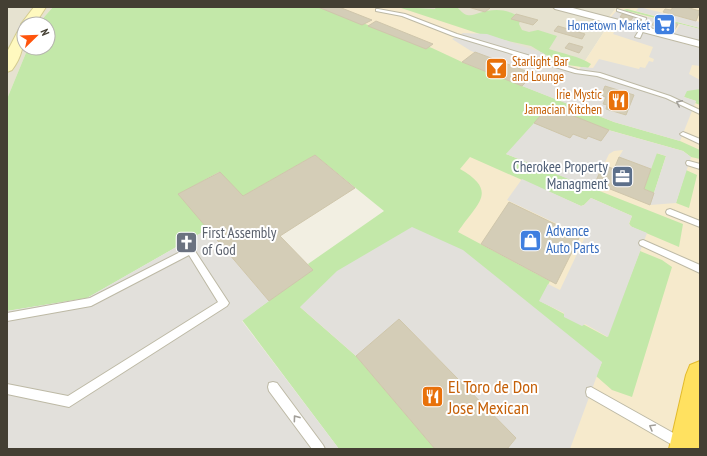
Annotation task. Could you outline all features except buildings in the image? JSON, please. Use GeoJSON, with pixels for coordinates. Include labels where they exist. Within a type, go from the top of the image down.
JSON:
{"type":"FeatureCollection","features":[{"type":"Feature","properties":{"kind":"highway"},"geometry":{"type":"LineString","coordinates":[[686,448],[697,405],[700,374]]}},
{"type":"Feature","properties":{"kind":"main road"},"geometry":{"type":"LineString","coordinates":[[34,16],[40,7]]}},
{"type":"Feature","properties":{"kind":"main road"},"geometry":{"type":"LineString","coordinates":[[7,67],[16,48]]}},
{"type":"Feature","properties":{"kind":"street"},"geometry":{"type":"LineString","coordinates":[[558,7],[611,21],[640,33],[700,44]]}},
{"type":"Feature","properties":{"kind":"lane"},"geometry":{"type":"LineString","coordinates":[[611,21],[620,9],[641,16],[644,19],[640,33]]}},
{"type":"Feature","properties":{"kind":"lane"},"geometry":{"type":"LineString","coordinates":[[378,10],[403,14],[455,35],[577,72],[598,74],[659,94],[700,112]]}},
{"type":"Feature","properties":{"kind":"lane"},"geometry":{"type":"LineString","coordinates":[[683,134],[700,142]]}},
{"type":"Feature","properties":{"kind":"lane"},"geometry":{"type":"LineString","coordinates":[[689,163],[700,167]]}},
{"type":"Feature","properties":{"kind":"lane"},"geometry":{"type":"LineString","coordinates":[[670,212],[700,224]]}},
{"type":"Feature","properties":{"kind":"lane"},"geometry":{"type":"LineString","coordinates":[[643,242],[700,269]]}},
{"type":"Feature","properties":{"kind":"lane"},"geometry":{"type":"LineString","coordinates":[[7,317],[91,302],[190,250],[224,303],[69,402],[7,389]]}},
{"type":"Feature","properties":{"kind":"lane"},"geometry":{"type":"LineString","coordinates":[[273,387],[319,449]]}},
{"type":"Feature","properties":{"kind":"lane"},"geometry":{"type":"LineString","coordinates":[[591,392],[686,448]]}},
{"type":"Feature","properties":{"kind":"shaded area"},"geometry":{"type":"Polygon","coordinates":[[[7,7],[53,7],[45,16],[16,16],[16,56],[25,56],[7,99],[7,7]]]}},
{"type":"Feature","properties":{"kind":"shaded area"},"geometry":{"type":"Polygon","coordinates":[[[303,7],[402,7],[581,67],[609,24],[604,23],[617,7],[700,7],[700,449],[398,449],[281,307],[401,222],[303,7]]]}},
{"type":"Feature","properties":{"kind":"shaded area"},"geometry":{"type":"Polygon","coordinates":[[[402,7],[617,7],[605,22],[609,24],[581,67],[402,7]]]}},
{"type":"Feature","properties":{"kind":"shaded area"},"geometry":{"type":"Polygon","coordinates":[[[639,7],[700,22],[700,28],[636,11],[639,7]]]}},
{"type":"Feature","properties":{"kind":"shaded area"},"geometry":{"type":"Polygon","coordinates":[[[618,9],[656,19],[653,25],[676,32],[680,24],[700,29],[700,41],[610,18],[618,9]]]}},
{"type":"Feature","properties":{"kind":"shaded area"},"geometry":{"type":"Polygon","coordinates":[[[618,26],[700,48],[700,66],[692,65],[689,74],[700,80],[700,89],[687,91],[684,97],[696,101],[680,141],[614,122],[522,86],[534,74],[471,51],[452,39],[463,33],[487,34],[543,53],[550,59],[579,69],[581,67],[593,68],[599,59],[639,69],[640,67],[645,68],[649,61],[653,62],[654,59],[649,57],[653,47],[613,34],[618,26]],[[606,86],[601,96],[606,97],[603,103],[607,105],[606,109],[625,115],[606,86]]]}},
{"type":"Feature","properties":{"kind":"shaded area"},"geometry":{"type":"Polygon","coordinates":[[[534,123],[570,138],[573,134],[586,139],[588,136],[608,130],[683,151],[691,157],[676,203],[650,205],[666,156],[657,153],[651,169],[619,157],[623,150],[614,151],[609,154],[591,188],[506,154],[534,123]]]}},
{"type":"Feature","properties":{"kind":"shaded area"},"geometry":{"type":"Polygon","coordinates":[[[522,179],[581,206],[591,198],[632,216],[629,223],[630,226],[647,233],[608,337],[585,324],[582,326],[564,317],[564,313],[539,301],[548,284],[560,290],[585,237],[507,200],[522,179]]]}},
{"type":"Feature","properties":{"kind":"shaded area"},"geometry":{"type":"Polygon","coordinates":[[[412,227],[463,250],[602,362],[570,449],[507,449],[516,438],[400,320],[356,356],[300,307],[337,271],[412,227]]]}},
{"type":"Feature","properties":{"kind":"shaded area"},"geometry":{"type":"Polygon","coordinates":[[[208,229],[269,301],[242,321],[339,449],[7,449],[7,311],[87,298],[208,229]]]}},
{"type":"Feature","properties":{"kind":"green space","name":"First Assembly of God"},"geometry":{"type":"Polygon","coordinates":[[[53,7],[318,7],[432,48],[462,62],[614,122],[680,141],[700,150],[700,159],[691,157],[683,151],[573,120],[506,154],[683,224],[679,247],[632,227],[629,224],[632,216],[591,198],[581,206],[470,157],[460,169],[472,177],[479,185],[482,192],[481,199],[477,206],[458,232],[550,281],[540,301],[607,337],[640,251],[662,260],[672,267],[632,397],[612,390],[596,376],[602,362],[300,307],[356,356],[435,449],[339,449],[242,320],[312,270],[308,264],[384,211],[315,155],[243,196],[219,172],[179,194],[208,229],[87,298],[7,311],[7,99],[25,56],[56,56],[56,16],[45,16],[53,7]]]}},
{"type":"Feature","properties":{"kind":"green space"},"geometry":{"type":"Polygon","coordinates":[[[398,7],[435,9],[436,7],[457,7],[467,15],[490,10],[506,11],[521,18],[519,24],[522,30],[529,32],[538,30],[557,36],[549,49],[576,57],[591,64],[588,68],[568,65],[551,58],[531,46],[486,36],[398,7]]]}},
{"type":"Feature","properties":{"kind":"green space"},"geometry":{"type":"Polygon","coordinates":[[[627,9],[700,28],[700,29],[623,10],[627,9]]]}},
{"type":"Feature","properties":{"kind":"green space"},"geometry":{"type":"Polygon","coordinates":[[[691,89],[700,89],[700,105],[695,103],[696,101],[684,97],[686,91],[691,89]]]}},
{"type":"Feature","properties":{"kind":"green space"},"geometry":{"type":"Polygon","coordinates":[[[656,153],[666,156],[654,193],[644,189],[656,153]]]}},
{"type":"Feature","properties":{"kind":"green space"},"geometry":{"type":"Polygon","coordinates":[[[686,170],[697,175],[689,208],[676,203],[686,170]]]}},
{"type":"Feature","properties":{"kind":"place","name":"Hometown Market"},"geometry":{"type":"Point","coordinates":[665,25]}},
{"type":"Feature","properties":{"kind":"place","name":"Starlight Bar and Lounge"},"geometry":{"type":"Point","coordinates":[497,68]}},
{"type":"Feature","properties":{"kind":"place","name":"Irie Mystic Jamacian Kitchen"},"geometry":{"type":"Point","coordinates":[618,101]}},
{"type":"Feature","properties":{"kind":"place","name":"Cherokee Property Managment"},"geometry":{"type":"Point","coordinates":[623,176]}},
{"type":"Feature","properties":{"kind":"place","name":"Advance Auto Parts"},"geometry":{"type":"Point","coordinates":[531,240]}},
{"type":"Feature","properties":{"kind":"place","name":"First Assembly of God"},"geometry":{"type":"Point","coordinates":[186,242]}},
{"type":"Feature","properties":{"kind":"place","name":"El Toro de Don Jose Mexican"},"geometry":{"type":"Point","coordinates":[433,397]}}]}
